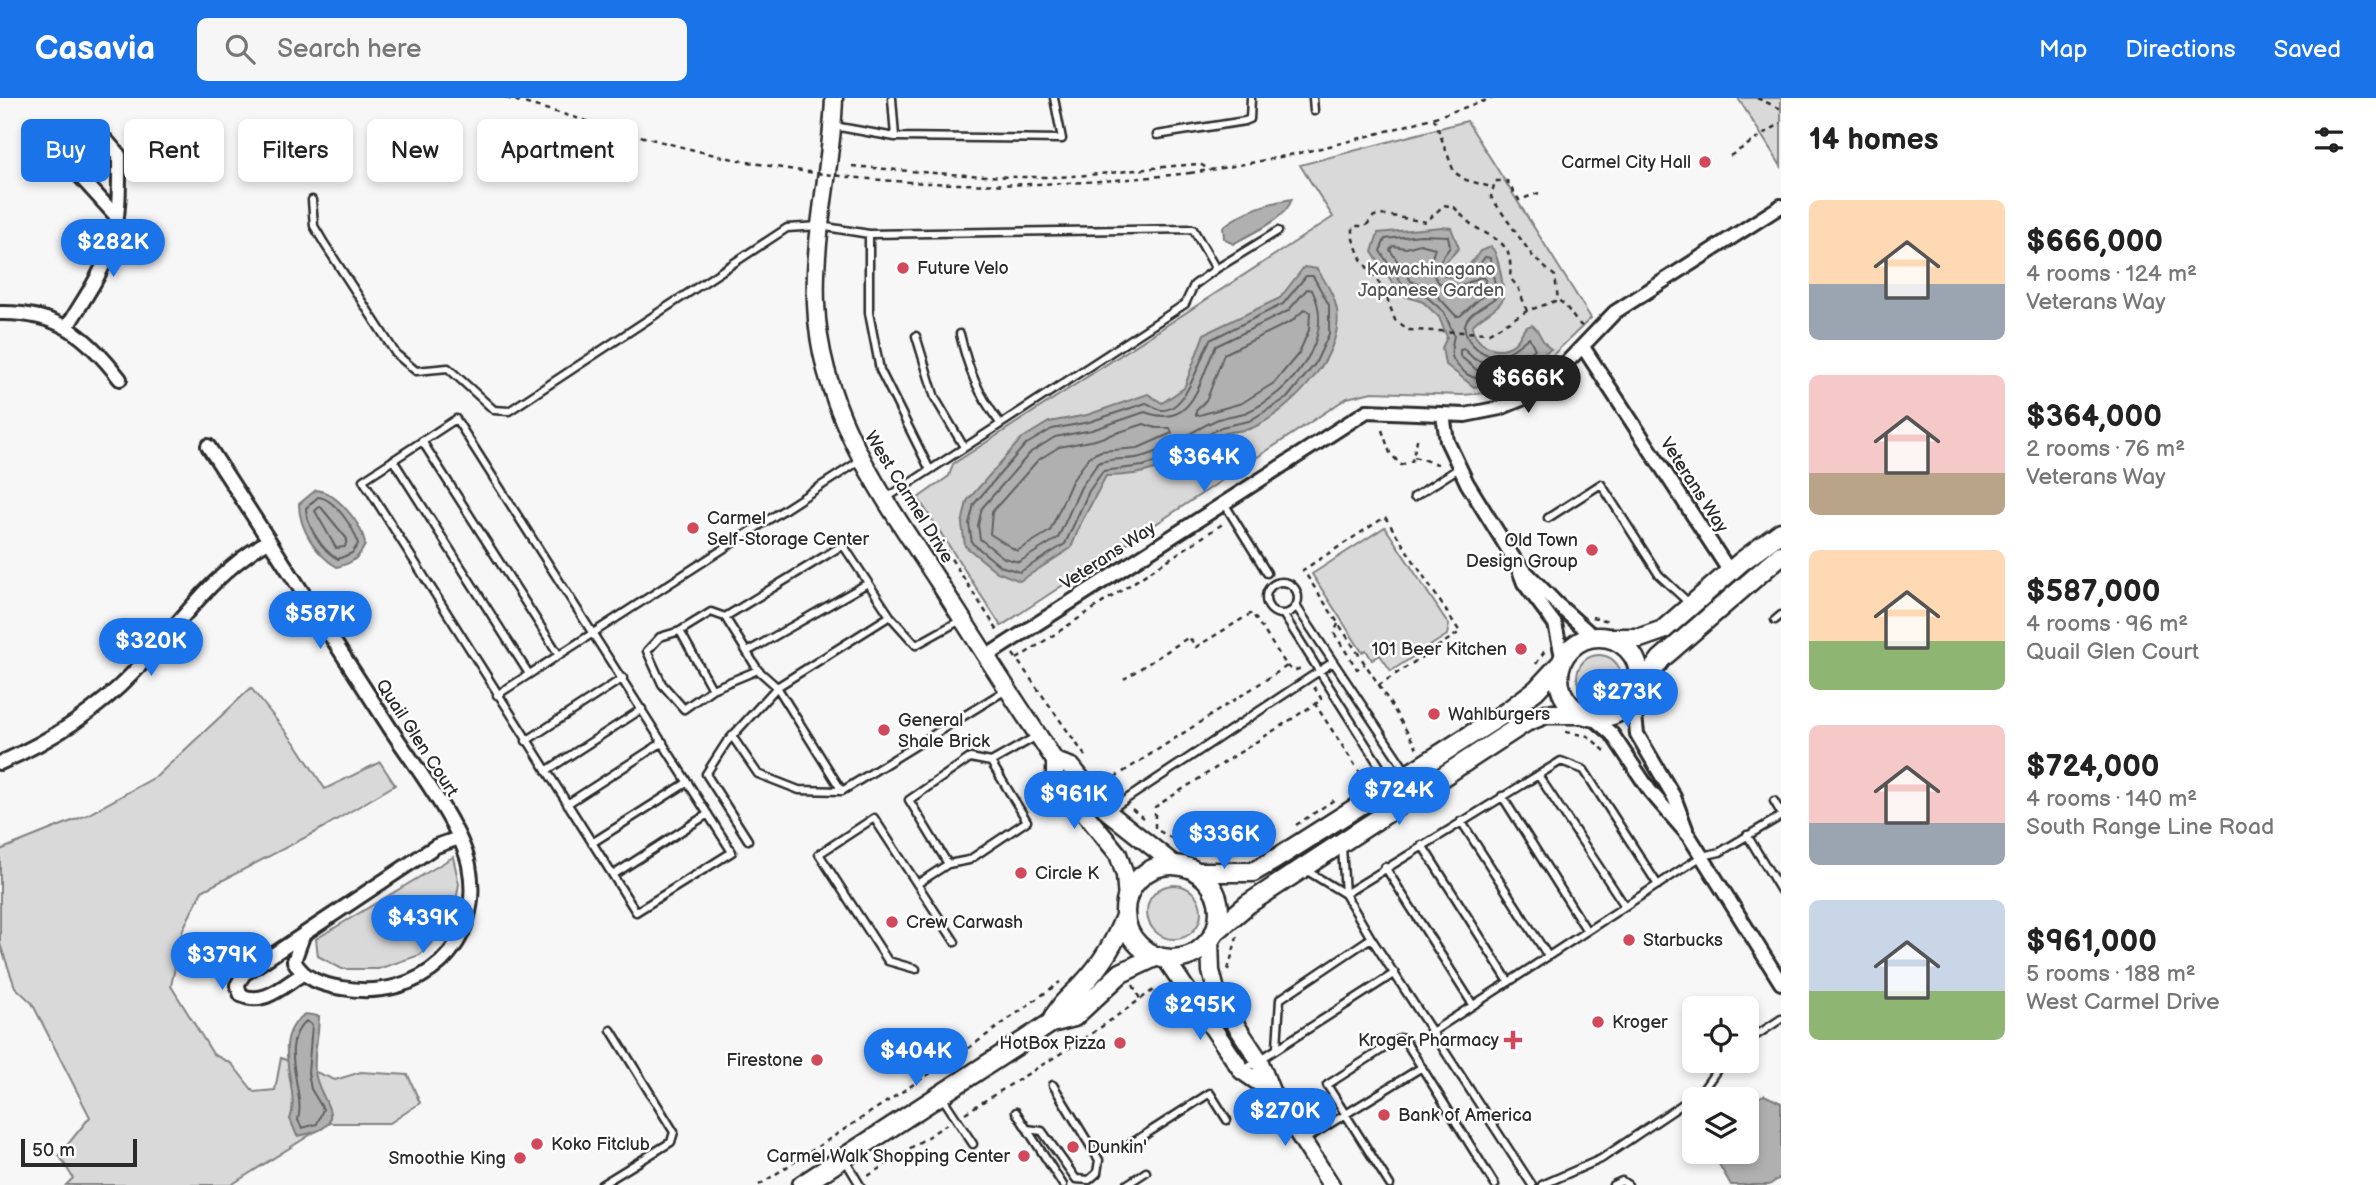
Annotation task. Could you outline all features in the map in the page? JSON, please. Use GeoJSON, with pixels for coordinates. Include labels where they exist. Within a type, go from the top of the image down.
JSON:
{"type":"FeatureCollection","features":[{"type":"Feature","properties":{"kind":"main road"},"geometry":{"type":"LineString","coordinates":[[1051,1023],[1059,1005],[1081,985],[1108,953],[1133,885],[1144,874],[1159,867],[1175,865],[1196,872],[1252,872],[1388,779],[1526,698],[1579,643],[1601,638],[1640,638],[1656,634],[1781,532]]}},
{"type":"Feature","properties":{"kind":"main road"},"geometry":{"type":"LineString","coordinates":[[802,1185],[1051,1023],[1074,1017],[1121,973],[1161,957],[1190,955],[1248,904],[1527,722],[1546,714],[1611,715],[1634,696],[1661,659],[1781,555]]}},
{"type":"Feature","properties":{"kind":"main road"},"geometry":{"type":"LineString","coordinates":[[1601,638],[1625,647],[1636,664],[1638,684],[1634,696]]}},
{"type":"Feature","properties":{"kind":"main road"},"geometry":{"type":"LineString","coordinates":[[1562,661],[1560,686],[1564,697],[1587,715]]}},
{"type":"Feature","properties":{"kind":"main road"},"geometry":{"type":"LineString","coordinates":[[1196,872],[1215,892],[1219,906],[1212,937]]}},
{"type":"Feature","properties":{"kind":"main road"},"geometry":{"type":"LineString","coordinates":[[1126,908],[1135,941],[1161,957]]}},
{"type":"Feature","properties":{"kind":"street","name":"West Carmel Drive"},"geometry":{"type":"LineString","coordinates":[[834,98],[820,226],[816,305],[820,340],[833,398],[861,460],[1055,761],[1055,777],[1118,854],[1125,875],[1126,908]]}},
{"type":"Feature","properties":{"kind":"street"},"geometry":{"type":"LineString","coordinates":[[67,327],[107,257],[116,216],[119,155],[107,141],[90,141],[76,154],[75,171],[116,216]]}},
{"type":"Feature","properties":{"kind":"street","name":"Veterans Way"},"geometry":{"type":"LineString","coordinates":[[987,656],[1223,501],[1367,411],[1476,414],[1522,399],[1551,379],[1615,312],[1781,205]]}},
{"type":"Feature","properties":{"kind":"street"},"geometry":{"type":"LineString","coordinates":[[0,313],[30,314],[67,327],[87,340],[120,379]]}},
{"type":"Feature","properties":{"kind":"street","name":"Veterans Way"},"geometry":{"type":"LineString","coordinates":[[1583,347],[1730,572]]}},
{"type":"Feature","properties":{"kind":"street"},"geometry":{"type":"LineString","coordinates":[[1443,415],[1447,441],[1460,468],[1516,562],[1524,583],[1555,624],[1562,661]]}},
{"type":"Feature","properties":{"kind":"street","name":"Quail Glen Court"},"geometry":{"type":"LineString","coordinates":[[208,446],[460,838],[469,863],[472,888],[470,914],[461,938],[438,964],[407,984],[386,990],[359,991],[301,975]]}},
{"type":"Feature","properties":{"kind":"street"},"geometry":{"type":"LineString","coordinates":[[0,763],[40,744],[103,699],[131,675],[219,576],[268,541]]}},
{"type":"Feature","properties":{"kind":"street"},"geometry":{"type":"LineString","coordinates":[[1516,562],[1557,604],[1601,638]]}},
{"type":"Feature","properties":{"kind":"street"},"geometry":{"type":"LineString","coordinates":[[1634,696],[1637,734],[1674,797],[1689,836]]}},
{"type":"Feature","properties":{"kind":"street"},"geometry":{"type":"LineString","coordinates":[[1587,715],[1612,734],[1650,790],[1689,836],[1781,983]]}},
{"type":"Feature","properties":{"kind":"street","name":"West Carmel Drive"},"geometry":{"type":"LineString","coordinates":[[1055,761],[1072,767],[1108,811],[1175,865]]}},
{"type":"Feature","properties":{"kind":"street"},"geometry":{"type":"LineString","coordinates":[[303,936],[294,961],[301,975],[264,998],[253,1001],[241,995],[237,985],[244,974],[436,846],[460,838]]}},
{"type":"Feature","properties":{"kind":"street"},"geometry":{"type":"LineString","coordinates":[[1212,937],[1211,971],[1218,998],[1259,1060],[1271,1091],[1331,1185]]}},
{"type":"Feature","properties":{"kind":"street"},"geometry":{"type":"LineString","coordinates":[[1161,957],[1242,1071],[1271,1091]]}},
{"type":"Feature","properties":{"kind":"lane"},"geometry":{"type":"LineString","coordinates":[[892,98],[895,137]]}},
{"type":"Feature","properties":{"kind":"lane"},"geometry":{"type":"LineString","coordinates":[[832,126],[895,137],[1062,139],[1054,98]]}},
{"type":"Feature","properties":{"kind":"lane"},"geometry":{"type":"LineString","coordinates":[[1157,135],[1245,121],[1250,119],[1251,98]]}},
{"type":"Feature","properties":{"kind":"lane"},"geometry":{"type":"LineString","coordinates":[[1314,98],[1314,111]]}},
{"type":"Feature","properties":{"kind":"lane"},"geometry":{"type":"LineString","coordinates":[[312,200],[314,226],[396,354],[416,371],[447,368],[494,410],[509,411],[787,229],[820,226],[869,234],[1193,229],[1216,268]]}},
{"type":"Feature","properties":{"kind":"lane"},"geometry":{"type":"LineString","coordinates":[[885,499],[1185,304],[1194,285],[1216,268],[1278,231]]}},
{"type":"Feature","properties":{"kind":"lane"},"geometry":{"type":"LineString","coordinates":[[869,234],[869,313],[880,370],[930,470]]}},
{"type":"Feature","properties":{"kind":"lane"},"geometry":{"type":"LineString","coordinates":[[960,334],[968,369],[981,398],[1000,423]]}},
{"type":"Feature","properties":{"kind":"lane"},"geometry":{"type":"LineString","coordinates":[[916,336],[935,398],[964,447]]}},
{"type":"Feature","properties":{"kind":"lane"},"geometry":{"type":"LineString","coordinates":[[456,419],[732,852],[636,912],[363,480],[422,441],[456,419]]}},
{"type":"Feature","properties":{"kind":"lane"},"geometry":{"type":"LineString","coordinates":[[422,441],[559,655]]}},
{"type":"Feature","properties":{"kind":"lane"},"geometry":{"type":"LineString","coordinates":[[393,460],[529,674]]}},
{"type":"Feature","properties":{"kind":"lane"},"geometry":{"type":"LineString","coordinates":[[497,695],[861,460]]}},
{"type":"Feature","properties":{"kind":"lane"},"geometry":{"type":"LineString","coordinates":[[1414,497],[1460,468]]}},
{"type":"Feature","properties":{"kind":"lane"},"geometry":{"type":"LineString","coordinates":[[1548,518],[1601,484],[1659,575],[1691,606]]}},
{"type":"Feature","properties":{"kind":"lane"},"geometry":{"type":"LineString","coordinates":[[1223,501],[1268,572]]}},
{"type":"Feature","properties":{"kind":"lane"},"geometry":{"type":"LineString","coordinates":[[725,617],[843,545],[890,616],[916,645],[962,619]]}},
{"type":"Feature","properties":{"kind":"lane"},"geometry":{"type":"LineString","coordinates":[[1296,606],[1283,614],[1275,613],[1267,606],[1266,595],[1271,586],[1281,582],[1290,585],[1297,593],[1296,606],[1404,769]]}},
{"type":"Feature","properties":{"kind":"lane"},"geometry":{"type":"LineString","coordinates":[[747,652],[868,583]]}},
{"type":"Feature","properties":{"kind":"lane"},"geometry":{"type":"LineString","coordinates":[[758,670],[712,689],[684,709],[663,684],[648,651],[660,637],[680,631],[711,612],[725,617],[758,670],[776,687],[842,791]]}},
{"type":"Feature","properties":{"kind":"lane"},"geometry":{"type":"LineString","coordinates":[[1283,614],[1388,779]]}},
{"type":"Feature","properties":{"kind":"lane"},"geometry":{"type":"LineString","coordinates":[[748,840],[706,774],[732,736],[776,687],[890,616]]}},
{"type":"Feature","properties":{"kind":"lane"},"geometry":{"type":"LineString","coordinates":[[680,631],[712,689]]}},
{"type":"Feature","properties":{"kind":"lane"},"geometry":{"type":"LineString","coordinates":[[1108,811],[1333,662]]}},
{"type":"Feature","properties":{"kind":"lane"},"geometry":{"type":"LineString","coordinates":[[526,741],[623,678]]}},
{"type":"Feature","properties":{"kind":"lane"},"geometry":{"type":"LineString","coordinates":[[732,736],[758,775],[799,790],[842,791],[1008,689]]}},
{"type":"Feature","properties":{"kind":"lane"},"geometry":{"type":"LineString","coordinates":[[546,771],[642,709]]}},
{"type":"Feature","properties":{"kind":"lane"},"geometry":{"type":"LineString","coordinates":[[948,864],[909,800],[970,758],[991,762],[1038,735]]}},
{"type":"Feature","properties":{"kind":"lane"},"geometry":{"type":"LineString","coordinates":[[567,804],[663,741]]}},
{"type":"Feature","properties":{"kind":"lane"},"geometry":{"type":"LineString","coordinates":[[1345,894],[1561,761],[1584,769],[1658,885]]}},
{"type":"Feature","properties":{"kind":"lane"},"geometry":{"type":"LineString","coordinates":[[917,884],[948,864],[969,860],[1027,821],[991,762]]}},
{"type":"Feature","properties":{"kind":"lane"},"geometry":{"type":"LineString","coordinates":[[1538,775],[1625,906]]}},
{"type":"Feature","properties":{"kind":"lane"},"geometry":{"type":"LineString","coordinates":[[592,843],[688,782]]}},
{"type":"Feature","properties":{"kind":"lane"},"geometry":{"type":"LineString","coordinates":[[1502,796],[1587,931]]}},
{"type":"Feature","properties":{"kind":"lane"},"geometry":{"type":"LineString","coordinates":[[1432,1032],[1702,856],[1720,852],[1781,814],[1774,801]]}},
{"type":"Feature","properties":{"kind":"lane"},"geometry":{"type":"LineString","coordinates":[[613,875],[708,814]]}},
{"type":"Feature","properties":{"kind":"lane"},"geometry":{"type":"LineString","coordinates":[[916,969],[888,961],[819,854],[874,818],[955,942]]}},
{"type":"Feature","properties":{"kind":"lane"},"geometry":{"type":"LineString","coordinates":[[1461,821],[1548,956]]}},
{"type":"Feature","properties":{"kind":"lane"},"geometry":{"type":"LineString","coordinates":[[1747,835],[1781,891]]}},
{"type":"Feature","properties":{"kind":"lane"},"geometry":{"type":"LineString","coordinates":[[1342,841],[1345,894],[1532,1185]]}},
{"type":"Feature","properties":{"kind":"lane"},"geometry":{"type":"LineString","coordinates":[[1422,845],[1509,982]]}},
{"type":"Feature","properties":{"kind":"lane"},"geometry":{"type":"LineString","coordinates":[[1385,867],[1474,1005]]}},
{"type":"Feature","properties":{"kind":"lane"},"geometry":{"type":"LineString","coordinates":[[1302,868],[1345,894]]}},
{"type":"Feature","properties":{"kind":"lane"},"geometry":{"type":"LineString","coordinates":[[1277,1047],[1280,999],[1371,938]]}},
{"type":"Feature","properties":{"kind":"lane"},"geometry":{"type":"LineString","coordinates":[[1242,1071],[1395,973]]}},
{"type":"Feature","properties":{"kind":"lane"},"geometry":{"type":"LineString","coordinates":[[1759,1033],[1781,1019]]}},
{"type":"Feature","properties":{"kind":"lane"},"geometry":{"type":"LineString","coordinates":[[601,1185],[670,1142],[674,1132],[611,1030]]}},
{"type":"Feature","properties":{"kind":"lane"},"geometry":{"type":"LineString","coordinates":[[1390,1185],[1327,1085],[1329,1081],[1400,1038],[1422,1067],[1496,1185]]}},
{"type":"Feature","properties":{"kind":"lane"},"geometry":{"type":"LineString","coordinates":[[1303,1141],[1422,1067]]}},
{"type":"Feature","properties":{"kind":"lane"},"geometry":{"type":"LineString","coordinates":[[1542,1185],[1601,1159],[1702,1091],[1715,1073]]}},
{"type":"Feature","properties":{"kind":"lane"},"geometry":{"type":"LineString","coordinates":[[1027,1129],[1041,1131],[1076,1179],[1089,1180],[1097,1173],[1099,1160],[1053,1085]]}},
{"type":"Feature","properties":{"kind":"lane"},"geometry":{"type":"LineString","coordinates":[[1129,1145],[1210,1093],[1227,1120]]}},
{"type":"Feature","properties":{"kind":"lane"},"geometry":{"type":"LineString","coordinates":[[941,1095],[973,1144]]}},
{"type":"Feature","properties":{"kind":"lane"},"geometry":{"type":"LineString","coordinates":[[1016,1112],[1063,1185]]}},
{"type":"Feature","properties":{"kind":"lane"},"geometry":{"type":"LineString","coordinates":[[844,1158],[859,1183]]}},
{"type":"Feature","properties":{"kind":"lane"},"geometry":{"type":"LineString","coordinates":[[1126,1185],[1146,1172]]}},
{"type":"Feature","properties":{"kind":"lane"},"geometry":{"type":"LineString","coordinates":[[1613,1185],[1622,1181],[1628,1185]]}},
{"type":"Feature","properties":{"kind":"path"},"geometry":{"type":"LineString","coordinates":[[506,98],[716,155],[769,165],[917,183],[1036,185],[1210,170],[1332,146],[1434,118],[1493,98]]}},
{"type":"Feature","properties":{"kind":"path"},"geometry":{"type":"LineString","coordinates":[[1757,98],[1781,109]]}},
{"type":"Feature","properties":{"kind":"path"},"geometry":{"type":"LineString","coordinates":[[1434,118],[1451,167],[1459,177],[1492,187]]}},
{"type":"Feature","properties":{"kind":"path"},"geometry":{"type":"LineString","coordinates":[[1730,156],[1781,123]]}},
{"type":"Feature","properties":{"kind":"path"},"geometry":{"type":"LineString","coordinates":[[852,166],[925,175],[1011,177],[1096,174],[1200,164],[1210,170]]}},
{"type":"Feature","properties":{"kind":"path"},"geometry":{"type":"LineString","coordinates":[[1539,193],[1519,200],[1507,181],[1495,181],[1492,187],[1493,203],[1539,264],[1555,276],[1558,300]]}},
{"type":"Feature","properties":{"kind":"path"},"geometry":{"type":"LineString","coordinates":[[1527,311],[1518,287],[1510,278],[1508,250],[1495,236],[1465,220],[1454,207],[1444,205],[1426,222],[1385,215],[1374,216],[1366,226],[1353,226],[1353,239],[1361,259],[1384,290],[1395,320],[1409,330],[1489,333],[1527,311],[1558,300],[1566,304],[1572,318],[1585,328]]}},
{"type":"Feature","properties":{"kind":"path"},"geometry":{"type":"LineString","coordinates":[[1382,430],[1396,462],[1401,464],[1414,457],[1441,465]]}},
{"type":"Feature","properties":{"kind":"path"},"geometry":{"type":"LineString","coordinates":[[1414,457],[1418,436]]}},
{"type":"Feature","properties":{"kind":"path"},"geometry":{"type":"LineString","coordinates":[[1378,685],[1460,632],[1385,517],[1303,570],[1418,750],[1404,769]]}},
{"type":"Feature","properties":{"kind":"path"},"geometry":{"type":"LineString","coordinates":[[1017,659],[1224,523]]}},
{"type":"Feature","properties":{"kind":"path"},"geometry":{"type":"LineString","coordinates":[[1124,679],[1189,637],[1196,647],[1252,613],[1287,666],[1293,671],[1301,668]]}},
{"type":"Feature","properties":{"kind":"path"},"geometry":{"type":"LineString","coordinates":[[1339,624],[1334,633],[1357,669],[1365,664]]}},
{"type":"Feature","properties":{"kind":"path"},"geometry":{"type":"LineString","coordinates":[[1531,670],[1548,643]]}},
{"type":"Feature","properties":{"kind":"path"},"geometry":{"type":"LineString","coordinates":[[1106,783],[1287,666]]}},
{"type":"Feature","properties":{"kind":"path"},"geometry":{"type":"LineString","coordinates":[[1156,828],[1155,807],[1322,700],[1314,687]]}},
{"type":"Feature","properties":{"kind":"path"},"geometry":{"type":"LineString","coordinates":[[1315,704],[1366,782],[1388,779]]}},
{"type":"Feature","properties":{"kind":"path"},"geometry":{"type":"LineString","coordinates":[[1555,732],[1588,736],[1605,751],[1609,750]]}},
{"type":"Feature","properties":{"kind":"path"},"geometry":{"type":"LineString","coordinates":[[1101,777],[1122,802],[1156,828],[1191,849],[1244,855]]}},
{"type":"Feature","properties":{"kind":"path"},"geometry":{"type":"LineString","coordinates":[[1287,830],[1342,796]]}},
{"type":"Feature","properties":{"kind":"path"},"geometry":{"type":"LineString","coordinates":[[1229,980],[1232,950],[1240,931]]}},
{"type":"Feature","properties":{"kind":"path"},"geometry":{"type":"LineString","coordinates":[[759,1185],[966,1050],[1065,978]]}},
{"type":"Feature","properties":{"kind":"path"},"geometry":{"type":"LineString","coordinates":[[859,1183],[1087,1037],[1152,991],[1161,987],[1172,993]]}},
{"type":"Feature","properties":{"kind":"green space"},"geometry":{"type":"Polygon","coordinates":[[[1738,98],[1781,98],[1781,166],[1738,98]]]}},
{"type":"Feature","properties":{"kind":"green space","name":"Kawachinagano Japanese Garden"},"geometry":{"type":"Polygon","coordinates":[[[1467,121],[1591,318],[1525,382],[1500,392],[1462,395],[1372,392],[1347,398],[1001,626],[918,498],[949,476],[953,464],[1333,217],[1300,165],[1467,121]]]}},
{"type":"Feature","properties":{"kind":"green space"},"geometry":{"type":"Polygon","coordinates":[[[1385,527],[1449,625],[1447,635],[1391,671],[1380,655],[1372,660],[1366,650],[1362,652],[1312,574],[1385,527]]]}},
{"type":"Feature","properties":{"kind":"green space"},"geometry":{"type":"Polygon","coordinates":[[[1599,655],[1615,661],[1621,677],[1615,693],[1599,699],[1583,693],[1577,677],[1583,661],[1599,655]]]}},
{"type":"Feature","properties":{"kind":"green space"},"geometry":{"type":"Polygon","coordinates":[[[251,688],[298,747],[325,789],[380,762],[395,785],[314,833],[202,891],[183,929],[171,986],[213,1054],[232,1064],[254,1092],[275,1090],[281,1058],[335,1080],[361,1072],[408,1075],[420,1103],[390,1123],[329,1123],[231,1185],[66,1185],[73,1178],[59,1155],[90,1117],[32,1003],[15,987],[0,944],[0,850],[87,815],[157,776],[251,688]]]}},
{"type":"Feature","properties":{"kind":"green space"},"geometry":{"type":"Polygon","coordinates":[[[453,857],[459,884],[454,913],[442,932],[420,955],[378,969],[342,969],[318,956],[316,939],[453,857]]]}},
{"type":"Feature","properties":{"kind":"green space"},"geometry":{"type":"Polygon","coordinates":[[[1179,885],[1189,889],[1197,897],[1201,912],[1197,927],[1189,935],[1169,939],[1159,935],[1151,927],[1147,907],[1151,897],[1159,889],[1179,885]]]}},
{"type":"Feature","properties":{"kind":"water"},"geometry":{"type":"Polygon","coordinates":[[[1292,199],[1275,220],[1258,230],[1233,244],[1224,238],[1223,227],[1239,216],[1264,205],[1292,199]]]}},
{"type":"Feature","properties":{"kind":"water"},"geometry":{"type":"Polygon","coordinates":[[[1451,228],[1459,248],[1444,264],[1447,269],[1466,266],[1480,251],[1491,247],[1499,264],[1502,301],[1472,326],[1478,339],[1489,347],[1503,349],[1516,342],[1526,327],[1532,325],[1551,349],[1497,383],[1474,387],[1445,364],[1442,348],[1447,337],[1439,317],[1423,302],[1401,295],[1372,252],[1378,233],[1451,228]]]}},
{"type":"Feature","properties":{"kind":"water"},"geometry":{"type":"Polygon","coordinates":[[[1304,267],[1317,269],[1335,302],[1338,320],[1334,339],[1315,376],[1284,408],[1252,428],[1225,433],[1155,469],[1106,476],[1071,548],[1020,581],[997,572],[965,546],[962,524],[967,501],[1021,439],[1049,422],[1087,415],[1148,394],[1162,403],[1184,388],[1204,334],[1280,298],[1304,267]]]}},
{"type":"Feature","properties":{"kind":"water"},"geometry":{"type":"Polygon","coordinates":[[[316,490],[332,496],[347,510],[363,537],[365,545],[357,557],[347,564],[337,567],[329,562],[305,531],[299,504],[316,490]]]}},
{"type":"Feature","properties":{"kind":"water"},"geometry":{"type":"Polygon","coordinates":[[[305,1014],[319,1016],[315,1072],[330,1112],[330,1119],[326,1126],[315,1132],[297,1136],[290,1119],[293,1106],[287,1051],[288,1037],[294,1025],[305,1014]]]}},
{"type":"Feature","properties":{"kind":"water"},"geometry":{"type":"Polygon","coordinates":[[[1764,1095],[1781,1103],[1781,1177],[1769,1185],[1731,1185],[1719,1164],[1759,1164],[1759,1097],[1764,1095]]]}},
{"type":"Feature","properties":{"kind":"place","name":"Carmel City Hall"},"geometry":{"type":"Point","coordinates":[1705,162]}},
{"type":"Feature","properties":{"kind":"place","name":"Future Velo"},"geometry":{"type":"Point","coordinates":[903,268]}},
{"type":"Feature","properties":{"kind":"place","name":"Carmel Self-Storage Center"},"geometry":{"type":"Point","coordinates":[693,528]}},
{"type":"Feature","properties":{"kind":"place","name":"Old Town Design Group"},"geometry":{"type":"Point","coordinates":[1592,550]}},
{"type":"Feature","properties":{"kind":"place","name":"101 Beer Kitchen"},"geometry":{"type":"Point","coordinates":[1521,649]}},
{"type":"Feature","properties":{"kind":"place","name":"Wahlburgers"},"geometry":{"type":"Point","coordinates":[1434,714]}},
{"type":"Feature","properties":{"kind":"place","name":"General Shale Brick"},"geometry":{"type":"Point","coordinates":[884,730]}},
{"type":"Feature","properties":{"kind":"place","name":"Circle K"},"geometry":{"type":"Point","coordinates":[1021,873]}},
{"type":"Feature","properties":{"kind":"place","name":"Crew Carwash"},"geometry":{"type":"Point","coordinates":[892,922]}},
{"type":"Feature","properties":{"kind":"place","name":"Starbucks"},"geometry":{"type":"Point","coordinates":[1629,940]}},
{"type":"Feature","properties":{"kind":"place","name":"Kroger"},"geometry":{"type":"Point","coordinates":[1598,1022]}},
{"type":"Feature","properties":{"kind":"place","name":"Kroger Pharmacy"},"geometry":{"type":"Point","coordinates":[1513,1040]}},
{"type":"Feature","properties":{"kind":"place","name":"HotBox Pizza"},"geometry":{"type":"Point","coordinates":[1120,1043]}},
{"type":"Feature","properties":{"kind":"place","name":"Firestone"},"geometry":{"type":"Point","coordinates":[817,1060]}},
{"type":"Feature","properties":{"kind":"place","name":"Bank of America"},"geometry":{"type":"Point","coordinates":[1384,1115]}},
{"type":"Feature","properties":{"kind":"place","name":"Koko Fitclub"},"geometry":{"type":"Point","coordinates":[537,1144]}},
{"type":"Feature","properties":{"kind":"place","name":"Dunkin'"},"geometry":{"type":"Point","coordinates":[1073,1147]}},
{"type":"Feature","properties":{"kind":"place","name":"Carmel Walk Shopping Center"},"geometry":{"type":"Point","coordinates":[1024,1156]}},
{"type":"Feature","properties":{"kind":"place","name":"Smoothie King"},"geometry":{"type":"Point","coordinates":[520,1158]}}]}
